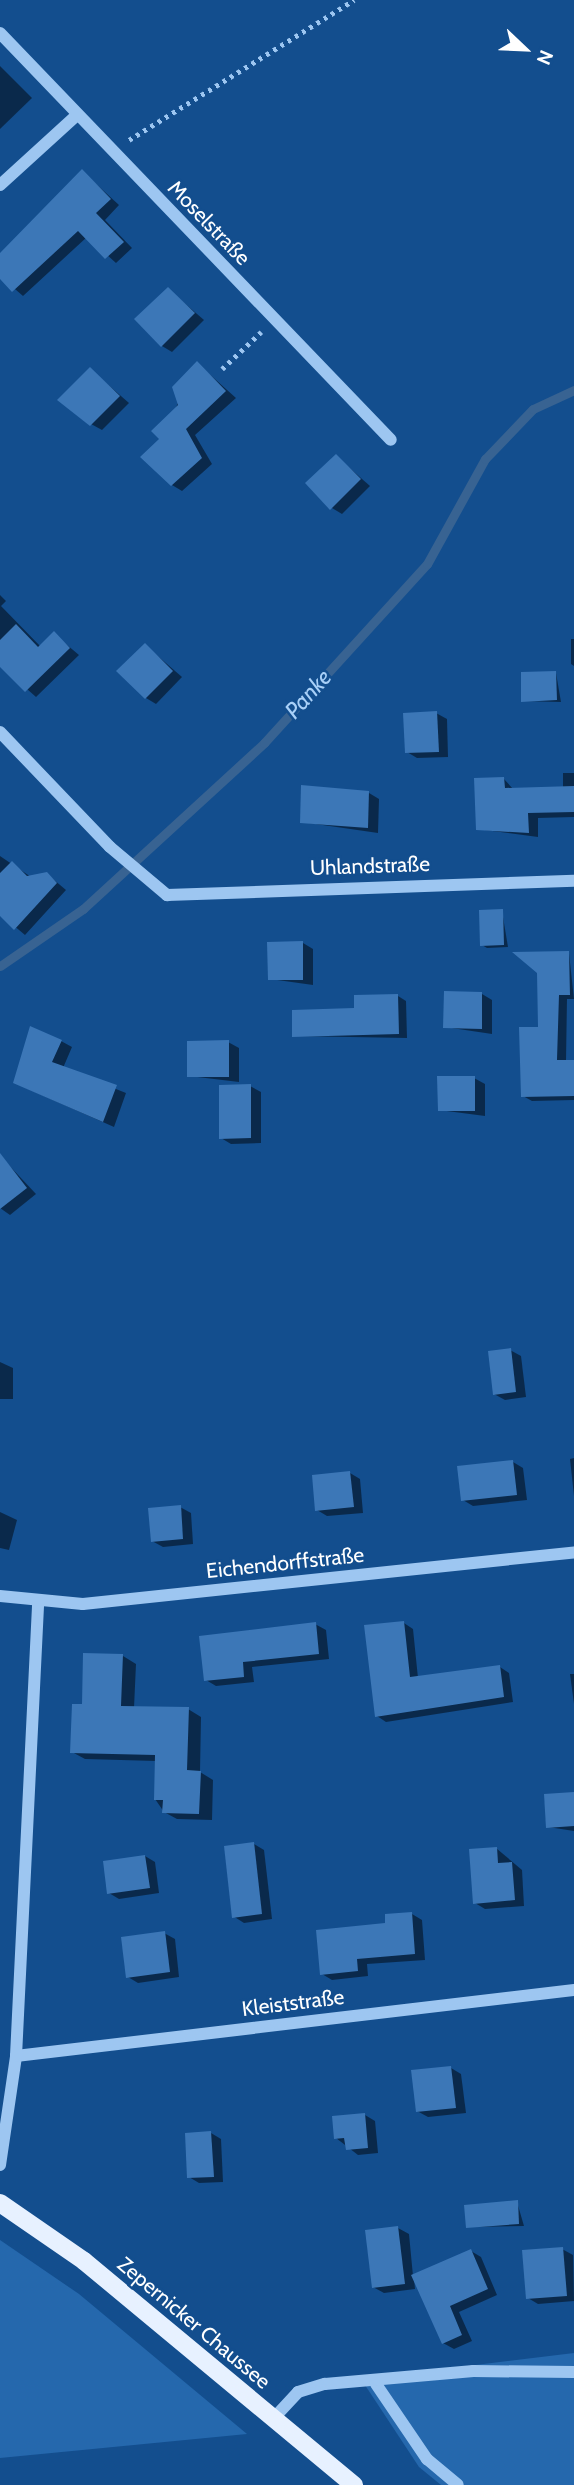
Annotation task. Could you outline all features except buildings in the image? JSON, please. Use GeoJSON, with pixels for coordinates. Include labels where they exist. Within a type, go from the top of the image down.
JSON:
{"type":"FeatureCollection","features":[{"type":"Feature","properties":{"kind":"main road","name":"Zepernicker Chaussee"},"geometry":{"type":"LineString","coordinates":[[0,2203],[84,2261],[354,2485]]}},
{"type":"Feature","properties":{"kind":"street","name":"Moselstraße"},"geometry":{"type":"LineString","coordinates":[[0,33],[391,440]]}},
{"type":"Feature","properties":{"kind":"street"},"geometry":{"type":"LineString","coordinates":[[0,185],[77,115]]}},
{"type":"Feature","properties":{"kind":"street","name":"Uhlandstraße"},"geometry":{"type":"LineString","coordinates":[[0,732],[110,847],[148,884],[167,895],[574,881]]}},
{"type":"Feature","properties":{"kind":"street","name":"Eichendorffstraße"},"geometry":{"type":"LineString","coordinates":[[0,1596],[38,1604],[574,1552]]}},
{"type":"Feature","properties":{"kind":"street"},"geometry":{"type":"LineString","coordinates":[[0,2165],[16,2056],[38,1604]]}},
{"type":"Feature","properties":{"kind":"street","name":"Kleiststraße"},"geometry":{"type":"LineString","coordinates":[[16,2056],[574,1990]]}},
{"type":"Feature","properties":{"kind":"street"},"geometry":{"type":"LineString","coordinates":[[273,2418],[298,2392],[325,2384],[376,2384],[473,2371],[574,2372]]}},
{"type":"Feature","properties":{"kind":"street"},"geometry":{"type":"LineString","coordinates":[[376,2384],[427,2459],[458,2485]]}},
{"type":"Feature","properties":{"kind":"path"},"geometry":{"type":"LineString","coordinates":[[113,151],[354,0]]}},
{"type":"Feature","properties":{"kind":"path"},"geometry":{"type":"LineString","coordinates":[[222,369],[274,319]]}},
{"type":"Feature","properties":{"kind":"shaded area"},"geometry":{"type":"Polygon","coordinates":[[[0,2240],[79,2294],[247,2434],[0,2458],[0,2240]]]}},
{"type":"Feature","properties":{"kind":"shaded area"},"geometry":{"type":"Polygon","coordinates":[[[574,2353],[574,2485],[441,2485],[419,2467],[361,2379],[574,2353]]]}},
{"type":"Feature","properties":{"kind":"waterway","name":"Panke"},"geometry":{"type":"LineString","coordinates":[[0,966],[83,909],[264,743],[427,564],[485,459],[533,409],[574,390]]}}]}
